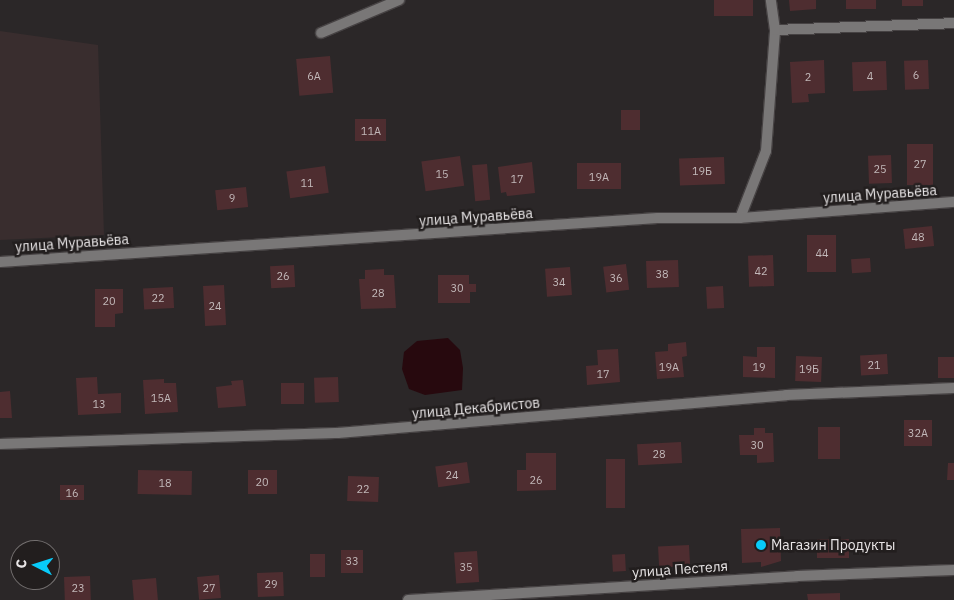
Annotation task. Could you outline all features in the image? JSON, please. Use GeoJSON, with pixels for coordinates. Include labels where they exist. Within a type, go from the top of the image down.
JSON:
{"type":"FeatureCollection","features":[{"type":"Feature","properties":{"kind":"street"},"geometry":{"type":"LineString","coordinates":[[321,33],[399,0]]}},
{"type":"Feature","properties":{"kind":"street"},"geometry":{"type":"LineString","coordinates":[[740,218],[766,151],[774,30],[771,0]]}},
{"type":"Feature","properties":{"kind":"street"},"geometry":{"type":"LineString","coordinates":[[774,30],[954,23]]}},
{"type":"Feature","properties":{"kind":"street","name":"улица Муравьёва"},"geometry":{"type":"LineString","coordinates":[[0,262],[658,218],[740,218],[954,202]]}},
{"type":"Feature","properties":{"kind":"street","name":"улица Декабристов"},"geometry":{"type":"LineString","coordinates":[[0,444],[338,434],[786,395],[954,388]]}},
{"type":"Feature","properties":{"kind":"street","name":"улица Пестеля"},"geometry":{"type":"LineString","coordinates":[[408,600],[797,576],[954,570]]}},
{"type":"Feature","properties":{"kind":"shaded area"},"geometry":{"type":"Polygon","coordinates":[[[0,31],[98,45],[104,235],[0,240],[0,31]]]}},
{"type":"Feature","properties":{"kind":"shaded area"},"geometry":{"type":"Polygon","coordinates":[[[448,338],[460,350],[463,368],[462,390],[425,395],[409,389],[402,369],[404,352],[417,341],[448,338]]]}},
{"type":"Feature","properties":{"kind":"building"},"geometry":{"type":"Polygon","coordinates":[[[714,0],[753,0],[753,16],[714,16],[714,0]]]}},
{"type":"Feature","properties":{"kind":"building"},"geometry":{"type":"Polygon","coordinates":[[[789,0],[816,0],[816,9],[790,11],[789,0]]]}},
{"type":"Feature","properties":{"kind":"building"},"geometry":{"type":"Polygon","coordinates":[[[846,0],[876,0],[876,9],[846,9],[846,0]]]}},
{"type":"Feature","properties":{"kind":"building"},"geometry":{"type":"Polygon","coordinates":[[[902,0],[923,0],[923,6],[902,6],[902,0]]]}},
{"type":"Feature","properties":{"kind":"building"},"geometry":{"type":"Polygon","coordinates":[[[330,56],[333,93],[299,96],[296,59],[330,56]]]}},
{"type":"Feature","properties":{"kind":"building"},"geometry":{"type":"Polygon","coordinates":[[[824,60],[825,93],[808,94],[809,102],[792,103],[790,62],[824,60]]]}},
{"type":"Feature","properties":{"kind":"building"},"geometry":{"type":"Polygon","coordinates":[[[928,60],[929,89],[905,90],[904,61],[928,60]]]}},
{"type":"Feature","properties":{"kind":"building"},"geometry":{"type":"Polygon","coordinates":[[[886,61],[887,90],[853,91],[852,62],[886,61]]]}},
{"type":"Feature","properties":{"kind":"building"},"geometry":{"type":"Polygon","coordinates":[[[621,110],[640,110],[640,130],[621,130],[621,110]]]}},
{"type":"Feature","properties":{"kind":"building"},"geometry":{"type":"Polygon","coordinates":[[[355,119],[386,119],[386,141],[355,141],[355,119]]]}},
{"type":"Feature","properties":{"kind":"building"},"geometry":{"type":"Polygon","coordinates":[[[907,144],[933,144],[933,185],[907,185],[907,144]]]}},
{"type":"Feature","properties":{"kind":"building"},"geometry":{"type":"Polygon","coordinates":[[[891,155],[892,183],[869,184],[868,156],[891,155]]]}},
{"type":"Feature","properties":{"kind":"building"},"geometry":{"type":"Polygon","coordinates":[[[460,156],[464,186],[426,191],[421,161],[460,156]]]}},
{"type":"Feature","properties":{"kind":"building"},"geometry":{"type":"Polygon","coordinates":[[[724,157],[725,184],[680,186],[679,159],[724,157]]]}},
{"type":"Feature","properties":{"kind":"building"},"geometry":{"type":"Polygon","coordinates":[[[532,162],[535,193],[507,196],[506,192],[501,193],[498,167],[532,162]]]}},
{"type":"Feature","properties":{"kind":"building"},"geometry":{"type":"Polygon","coordinates":[[[577,163],[621,163],[621,189],[577,189],[577,163]]]}},
{"type":"Feature","properties":{"kind":"building"},"geometry":{"type":"Polygon","coordinates":[[[487,164],[490,200],[475,201],[472,165],[487,164]]]}},
{"type":"Feature","properties":{"kind":"building"},"geometry":{"type":"Polygon","coordinates":[[[325,166],[329,193],[290,198],[286,171],[325,166]]]}},
{"type":"Feature","properties":{"kind":"building"},"geometry":{"type":"Polygon","coordinates":[[[246,187],[248,207],[217,210],[215,190],[246,187]]]}},
{"type":"Feature","properties":{"kind":"building"},"geometry":{"type":"Polygon","coordinates":[[[932,226],[934,246],[905,249],[903,229],[932,226]]]}},
{"type":"Feature","properties":{"kind":"building"},"geometry":{"type":"Polygon","coordinates":[[[807,235],[836,235],[836,272],[807,272],[807,235]]]}},
{"type":"Feature","properties":{"kind":"building"},"geometry":{"type":"Polygon","coordinates":[[[773,255],[774,286],[749,287],[748,256],[773,255]]]}},
{"type":"Feature","properties":{"kind":"building"},"geometry":{"type":"Polygon","coordinates":[[[870,258],[871,272],[852,273],[851,259],[870,258]]]}},
{"type":"Feature","properties":{"kind":"building"},"geometry":{"type":"Polygon","coordinates":[[[678,260],[679,287],[647,288],[646,261],[678,260]]]}},
{"type":"Feature","properties":{"kind":"building"},"geometry":{"type":"Polygon","coordinates":[[[626,264],[629,290],[606,293],[603,267],[626,264]]]}},
{"type":"Feature","properties":{"kind":"building"},"geometry":{"type":"Polygon","coordinates":[[[294,265],[295,287],[271,288],[270,266],[294,265]]]}},
{"type":"Feature","properties":{"kind":"building"},"geometry":{"type":"Polygon","coordinates":[[[570,267],[572,295],[547,297],[545,269],[570,267]]]}},
{"type":"Feature","properties":{"kind":"building"},"geometry":{"type":"Polygon","coordinates":[[[384,269],[384,275],[394,275],[396,308],[361,309],[359,279],[365,279],[365,270],[384,269]]]}},
{"type":"Feature","properties":{"kind":"building"},"geometry":{"type":"Polygon","coordinates":[[[438,275],[469,275],[469,284],[476,284],[476,292],[470,292],[470,303],[438,303],[438,275]]]}},
{"type":"Feature","properties":{"kind":"building"},"geometry":{"type":"Polygon","coordinates":[[[224,285],[226,325],[205,326],[203,286],[224,285]]]}},
{"type":"Feature","properties":{"kind":"building"},"geometry":{"type":"Polygon","coordinates":[[[723,286],[724,308],[707,309],[706,287],[723,286]]]}},
{"type":"Feature","properties":{"kind":"building"},"geometry":{"type":"Polygon","coordinates":[[[173,287],[174,308],[144,310],[143,289],[173,287]]]}},
{"type":"Feature","properties":{"kind":"building"},"geometry":{"type":"Polygon","coordinates":[[[95,289],[123,289],[123,313],[115,314],[115,327],[95,327],[95,289]]]}},
{"type":"Feature","properties":{"kind":"building"},"geometry":{"type":"Polygon","coordinates":[[[686,342],[687,356],[682,357],[684,377],[657,379],[655,352],[668,351],[668,344],[686,342]]]}},
{"type":"Feature","properties":{"kind":"building"},"geometry":{"type":"Polygon","coordinates":[[[757,347],[775,347],[775,378],[743,377],[743,356],[757,357],[757,347]]]}},
{"type":"Feature","properties":{"kind":"building"},"geometry":{"type":"Polygon","coordinates":[[[618,349],[620,382],[587,385],[586,366],[598,365],[597,350],[618,349]]]}},
{"type":"Feature","properties":{"kind":"building"},"geometry":{"type":"Polygon","coordinates":[[[887,354],[888,374],[861,375],[860,355],[887,354]]]}},
{"type":"Feature","properties":{"kind":"building"},"geometry":{"type":"Polygon","coordinates":[[[796,356],[822,357],[821,382],[795,381],[796,356]]]}},
{"type":"Feature","properties":{"kind":"building"},"geometry":{"type":"Polygon","coordinates":[[[938,357],[954,357],[954,378],[938,378],[938,357]]]}},
{"type":"Feature","properties":{"kind":"building"},"geometry":{"type":"Polygon","coordinates":[[[97,377],[98,394],[121,393],[121,413],[78,415],[76,378],[97,377]]]}},
{"type":"Feature","properties":{"kind":"building"},"geometry":{"type":"Polygon","coordinates":[[[338,377],[339,402],[315,403],[314,378],[338,377]]]}},
{"type":"Feature","properties":{"kind":"building"},"geometry":{"type":"Polygon","coordinates":[[[164,379],[164,383],[176,383],[178,412],[145,414],[143,380],[164,379]]]}},
{"type":"Feature","properties":{"kind":"building"},"geometry":{"type":"Polygon","coordinates":[[[243,380],[246,406],[218,408],[216,387],[232,385],[231,381],[243,380]]]}},
{"type":"Feature","properties":{"kind":"building"},"geometry":{"type":"Polygon","coordinates":[[[281,383],[304,383],[304,404],[281,404],[281,383]]]}},
{"type":"Feature","properties":{"kind":"building"},"geometry":{"type":"Polygon","coordinates":[[[10,391],[12,418],[0,418],[0,392],[10,391]]]}},
{"type":"Feature","properties":{"kind":"building"},"geometry":{"type":"Polygon","coordinates":[[[904,420],[932,420],[932,446],[904,446],[904,420]]]}},
{"type":"Feature","properties":{"kind":"building"},"geometry":{"type":"Polygon","coordinates":[[[818,427],[840,427],[840,459],[818,459],[818,427]]]}},
{"type":"Feature","properties":{"kind":"building"},"geometry":{"type":"Polygon","coordinates":[[[754,428],[765,428],[765,433],[773,433],[774,462],[757,463],[757,455],[740,455],[739,435],[754,435],[754,428]]]}},
{"type":"Feature","properties":{"kind":"building"},"geometry":{"type":"Polygon","coordinates":[[[681,442],[682,463],[638,465],[637,444],[681,442]]]}},
{"type":"Feature","properties":{"kind":"building"},"geometry":{"type":"Polygon","coordinates":[[[526,453],[556,453],[556,490],[517,491],[517,470],[526,470],[526,453]]]}},
{"type":"Feature","properties":{"kind":"building"},"geometry":{"type":"Polygon","coordinates":[[[606,459],[625,459],[625,508],[606,508],[606,459]]]}},
{"type":"Feature","properties":{"kind":"building"},"geometry":{"type":"Polygon","coordinates":[[[467,462],[470,483],[438,487],[435,466],[467,462]]]}},
{"type":"Feature","properties":{"kind":"building"},"geometry":{"type":"Polygon","coordinates":[[[948,463],[954,463],[954,480],[947,480],[948,463]]]}},
{"type":"Feature","properties":{"kind":"building"},"geometry":{"type":"Polygon","coordinates":[[[138,470],[192,471],[192,495],[138,494],[138,470]]]}},
{"type":"Feature","properties":{"kind":"building"},"geometry":{"type":"Polygon","coordinates":[[[248,470],[277,470],[277,494],[248,494],[248,470]]]}},
{"type":"Feature","properties":{"kind":"building"},"geometry":{"type":"Polygon","coordinates":[[[348,476],[379,477],[378,502],[347,501],[348,476]]]}},
{"type":"Feature","properties":{"kind":"building"},"geometry":{"type":"Polygon","coordinates":[[[60,485],[84,485],[84,500],[60,500],[60,485]]]}},
{"type":"Feature","properties":{"kind":"building","name":"Магазин Продукты"},"geometry":{"type":"Polygon","coordinates":[[[780,528],[781,561],[761,567],[761,562],[742,563],[741,529],[780,528]]]}},
{"type":"Feature","properties":{"kind":"building"},"geometry":{"type":"Polygon","coordinates":[[[817,539],[849,539],[849,558],[817,558],[817,539]]]}},
{"type":"Feature","properties":{"kind":"building"},"geometry":{"type":"Polygon","coordinates":[[[689,545],[690,566],[659,568],[658,547],[689,545]]]}},
{"type":"Feature","properties":{"kind":"building"},"geometry":{"type":"Polygon","coordinates":[[[341,550],[363,550],[363,573],[341,573],[341,550]]]}},
{"type":"Feature","properties":{"kind":"building"},"geometry":{"type":"Polygon","coordinates":[[[477,551],[479,582],[456,584],[454,553],[477,551]]]}},
{"type":"Feature","properties":{"kind":"building"},"geometry":{"type":"Polygon","coordinates":[[[310,554],[325,554],[325,577],[310,577],[310,554]]]}},
{"type":"Feature","properties":{"kind":"building"},"geometry":{"type":"Polygon","coordinates":[[[625,554],[626,571],[613,572],[612,555],[625,554]]]}},
{"type":"Feature","properties":{"kind":"building"},"geometry":{"type":"Polygon","coordinates":[[[283,572],[284,596],[258,597],[257,573],[283,572]]]}},
{"type":"Feature","properties":{"kind":"building"},"geometry":{"type":"Polygon","coordinates":[[[219,575],[221,598],[199,600],[197,577],[219,575]]]}},
{"type":"Feature","properties":{"kind":"building"},"geometry":{"type":"Polygon","coordinates":[[[90,576],[91,600],[65,600],[64,577],[90,576]]]}},
{"type":"Feature","properties":{"kind":"building"},"geometry":{"type":"Polygon","coordinates":[[[156,578],[158,600],[134,600],[132,580],[156,578]]]}},
{"type":"Feature","properties":{"kind":"building"},"geometry":{"type":"Polygon","coordinates":[[[840,593],[840,600],[808,600],[807,594],[840,593]]]}},
{"type":"Feature","properties":{"kind":"place","name":"Магазин Продукты"},"geometry":{"type":"Point","coordinates":[761,545]}}]}
